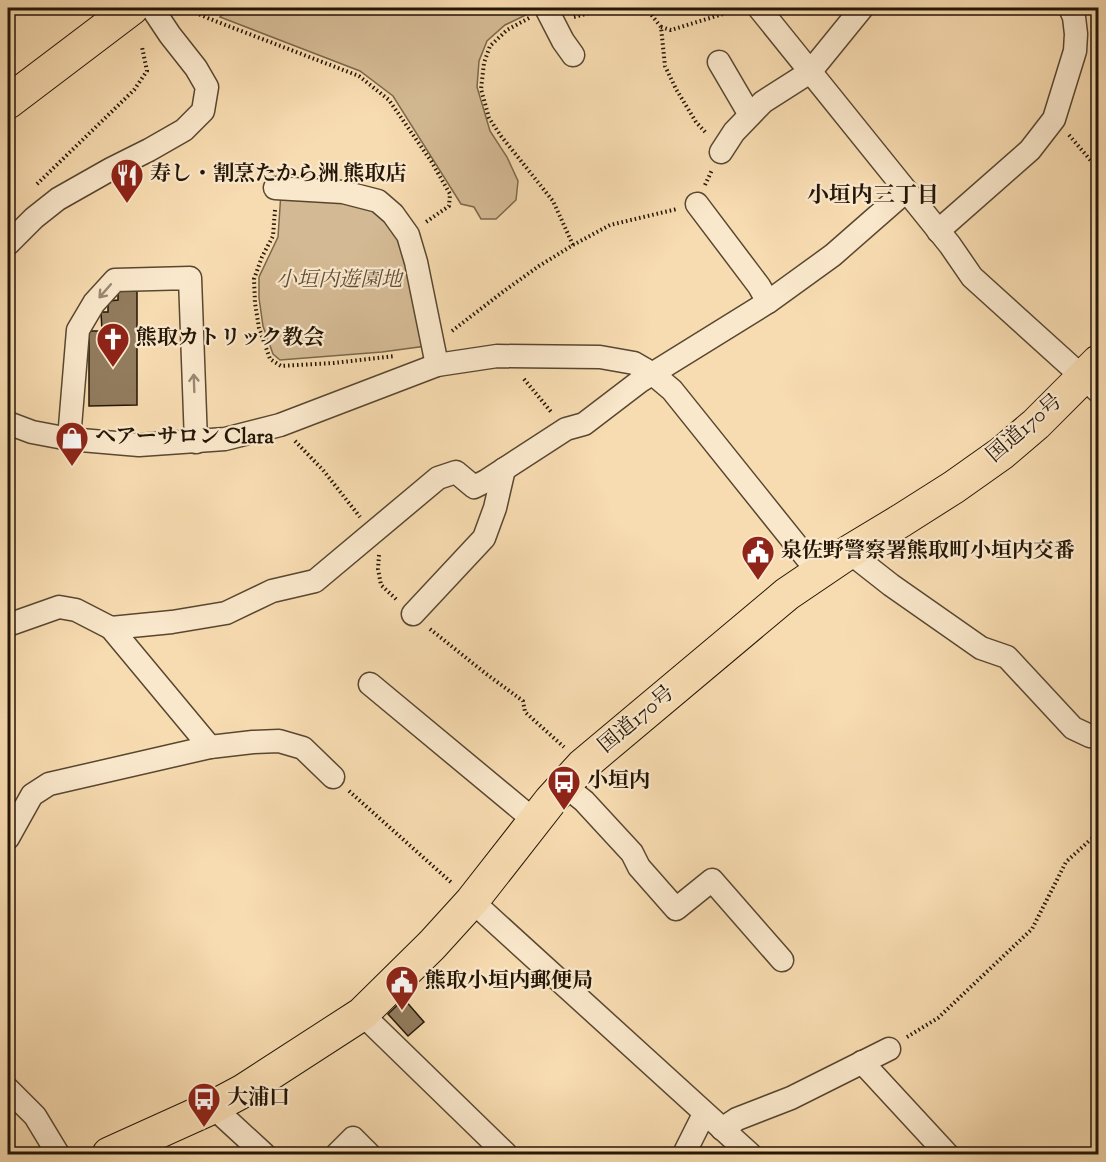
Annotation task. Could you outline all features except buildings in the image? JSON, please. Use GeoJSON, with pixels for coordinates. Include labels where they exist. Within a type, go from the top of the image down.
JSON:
{"type":"FeatureCollection","features":[{"type":"Feature","properties":{"kind":"highway"},"geometry":{"type":"LineString","coordinates":[[8,102],[132,8]]}},
{"type":"Feature","properties":{"kind":"highway","name":"国道170号"},"geometry":{"type":"LineString","coordinates":[[109,1155],[213,1107],[275,1071],[362,1014],[432,945],[472,901],[564,785],[582,766],[787,594],[1002,453],[1093,377]]}},
{"type":"Feature","properties":{"kind":"street"},"geometry":{"type":"LineString","coordinates":[[8,244],[33,218],[58,199],[184,129],[202,111],[207,87],[196,68],[152,8]]}},
{"type":"Feature","properties":{"kind":"street"},"geometry":{"type":"LineString","coordinates":[[759,8],[938,231],[972,277],[1093,377]]}},
{"type":"Feature","properties":{"kind":"street"},"geometry":{"type":"LineString","coordinates":[[721,152],[734,132],[763,102],[810,72],[862,8]]}},
{"type":"Feature","properties":{"kind":"street"},"geometry":{"type":"LineString","coordinates":[[938,231],[1030,150],[1054,119],[1075,51],[1076,34],[1074,17],[1070,8]]}},
{"type":"Feature","properties":{"kind":"street"},"geometry":{"type":"LineString","coordinates":[[549,13],[573,55]]}},
{"type":"Feature","properties":{"kind":"street"},"geometry":{"type":"LineString","coordinates":[[718,62],[750,115]]}},
{"type":"Feature","properties":{"kind":"street"},"geometry":{"type":"LineString","coordinates":[[275,188],[343,192],[378,201],[393,214],[408,235],[416,262],[435,356]]}},
{"type":"Feature","properties":{"kind":"street"},"geometry":{"type":"LineString","coordinates":[[111,628],[172,622],[226,613],[272,591],[315,581],[438,478],[456,472],[474,487],[566,429],[584,424],[639,382],[768,302],[833,255],[906,191]]}},
{"type":"Feature","properties":{"kind":"street"},"geometry":{"type":"LineString","coordinates":[[697,204],[759,286],[768,302]]}},
{"type":"Feature","properties":{"kind":"street"},"geometry":{"type":"LineString","coordinates":[[69,439],[78,330],[94,303],[115,280],[190,278],[196,442]]}},
{"type":"Feature","properties":{"kind":"street"},"geometry":{"type":"LineString","coordinates":[[8,423],[32,432],[69,439],[139,445],[196,442],[225,439],[280,425],[435,356],[600,357],[633,363],[653,374],[672,390],[818,572]]}},
{"type":"Feature","properties":{"kind":"street"},"geometry":{"type":"LineString","coordinates":[[413,614],[484,538],[495,508],[504,469]]}},
{"type":"Feature","properties":{"kind":"street"},"geometry":{"type":"LineString","coordinates":[[849,552],[891,585],[981,648],[1007,657],[1073,728],[1098,737]]}},
{"type":"Feature","properties":{"kind":"street"},"geometry":{"type":"LineString","coordinates":[[8,625],[59,607],[76,610],[111,628],[210,747]]}},
{"type":"Feature","properties":{"kind":"street"},"geometry":{"type":"LineString","coordinates":[[370,684],[535,821]]}},
{"type":"Feature","properties":{"kind":"street"},"geometry":{"type":"LineString","coordinates":[[8,838],[32,795],[49,784],[210,747],[279,741],[303,748],[333,777]]}},
{"type":"Feature","properties":{"kind":"street"},"geometry":{"type":"LineString","coordinates":[[564,785],[584,801],[632,853],[639,867],[676,909],[712,880],[782,960]]}},
{"type":"Feature","properties":{"kind":"street"},"geometry":{"type":"LineString","coordinates":[[472,901],[750,1155]]}},
{"type":"Feature","properties":{"kind":"street"},"geometry":{"type":"LineString","coordinates":[[362,1014],[504,1154]]}},
{"type":"Feature","properties":{"kind":"street"},"geometry":{"type":"LineString","coordinates":[[723,1129],[737,1119],[791,1098],[889,1049]]}},
{"type":"Feature","properties":{"kind":"street"},"geometry":{"type":"LineString","coordinates":[[862,1062],[947,1155]]}},
{"type":"Feature","properties":{"kind":"street"},"geometry":{"type":"LineString","coordinates":[[8,1089],[35,1116],[58,1155]]}},
{"type":"Feature","properties":{"kind":"street"},"geometry":{"type":"LineString","coordinates":[[213,1107],[264,1155]]}},
{"type":"Feature","properties":{"kind":"street"},"geometry":{"type":"LineString","coordinates":[[684,1155],[704,1114]]}},
{"type":"Feature","properties":{"kind":"street"},"geometry":{"type":"LineString","coordinates":[[337,1155],[353,1138],[369,1155]]}},
{"type":"Feature","properties":{"kind":"path"},"geometry":{"type":"LineString","coordinates":[[573,245],[553,201],[489,118],[481,89],[483,63],[490,46],[507,30],[528,19],[549,13],[586,15],[608,8]]}},
{"type":"Feature","properties":{"kind":"path"},"geometry":{"type":"LineString","coordinates":[[275,188],[273,236],[254,279],[259,328],[270,359],[281,366],[403,355],[435,356],[460,324],[539,266],[573,245],[610,225],[697,204],[721,152],[696,122],[676,89],[665,66],[661,27],[646,8]]}},
{"type":"Feature","properties":{"kind":"path"},"geometry":{"type":"LineString","coordinates":[[661,27],[670,30],[742,8]]}},
{"type":"Feature","properties":{"kind":"path"},"geometry":{"type":"LineString","coordinates":[[187,9],[359,76],[389,100],[431,161],[450,194],[449,206],[408,235]]}},
{"type":"Feature","properties":{"kind":"path"},"geometry":{"type":"LineString","coordinates":[[31,191],[134,90],[147,71],[142,47]]}},
{"type":"Feature","properties":{"kind":"path"},"geometry":{"type":"LineString","coordinates":[[1054,119],[1098,169]]}},
{"type":"Feature","properties":{"kind":"path"},"geometry":{"type":"LineString","coordinates":[[506,356],[558,421],[562,432]]}},
{"type":"Feature","properties":{"kind":"path"},"geometry":{"type":"LineString","coordinates":[[333,777],[472,901]]}},
{"type":"Feature","properties":{"kind":"path"},"geometry":{"type":"LineString","coordinates":[[889,1049],[938,1017],[1032,929],[1066,862],[1098,835]]}},
{"type":"Feature","properties":{"kind":"green space"},"geometry":{"type":"Polygon","coordinates":[[[230,8],[540,8],[505,25],[487,41],[479,61],[477,87],[490,131],[507,157],[518,181],[516,200],[496,219],[481,219],[474,207],[461,204],[393,96],[360,71],[220,17],[230,8]]]}},
{"type":"Feature","properties":{"kind":"green space","name":"小垣内遊園地"},"geometry":{"type":"Polygon","coordinates":[[[281,192],[371,206],[401,234],[426,346],[280,360],[273,354],[263,326],[259,277],[278,237],[281,192]]]}},
{"type":"Feature","properties":{"kind":"place","name":"寿し・割烹たから洲 熊取店"},"geometry":{"type":"Point","coordinates":[127,204]}},
{"type":"Feature","properties":{"kind":"place","name":"熊取カトリック教会"},"geometry":{"type":"Point","coordinates":[113,368]}},
{"type":"Feature","properties":{"kind":"place","name":"ヘアーサロン Clara"},"geometry":{"type":"Point","coordinates":[72,467]}},
{"type":"Feature","properties":{"kind":"place","name":"泉佐野警察署熊取町小垣内交番"},"geometry":{"type":"Point","coordinates":[758,581]}},
{"type":"Feature","properties":{"kind":"place","name":"小垣内"},"geometry":{"type":"Point","coordinates":[564,811]}},
{"type":"Feature","properties":{"kind":"place","name":"熊取小垣内郵便局"},"geometry":{"type":"Point","coordinates":[402,1011]}},
{"type":"Feature","properties":{"kind":"place","name":"大浦口"},"geometry":{"type":"Point","coordinates":[204,1128]}},
{"type":"Feature","properties":{"kind":"district","name":"小垣内三丁目"},"geometry":{"type":"Point","coordinates":[873,197]}}]}
